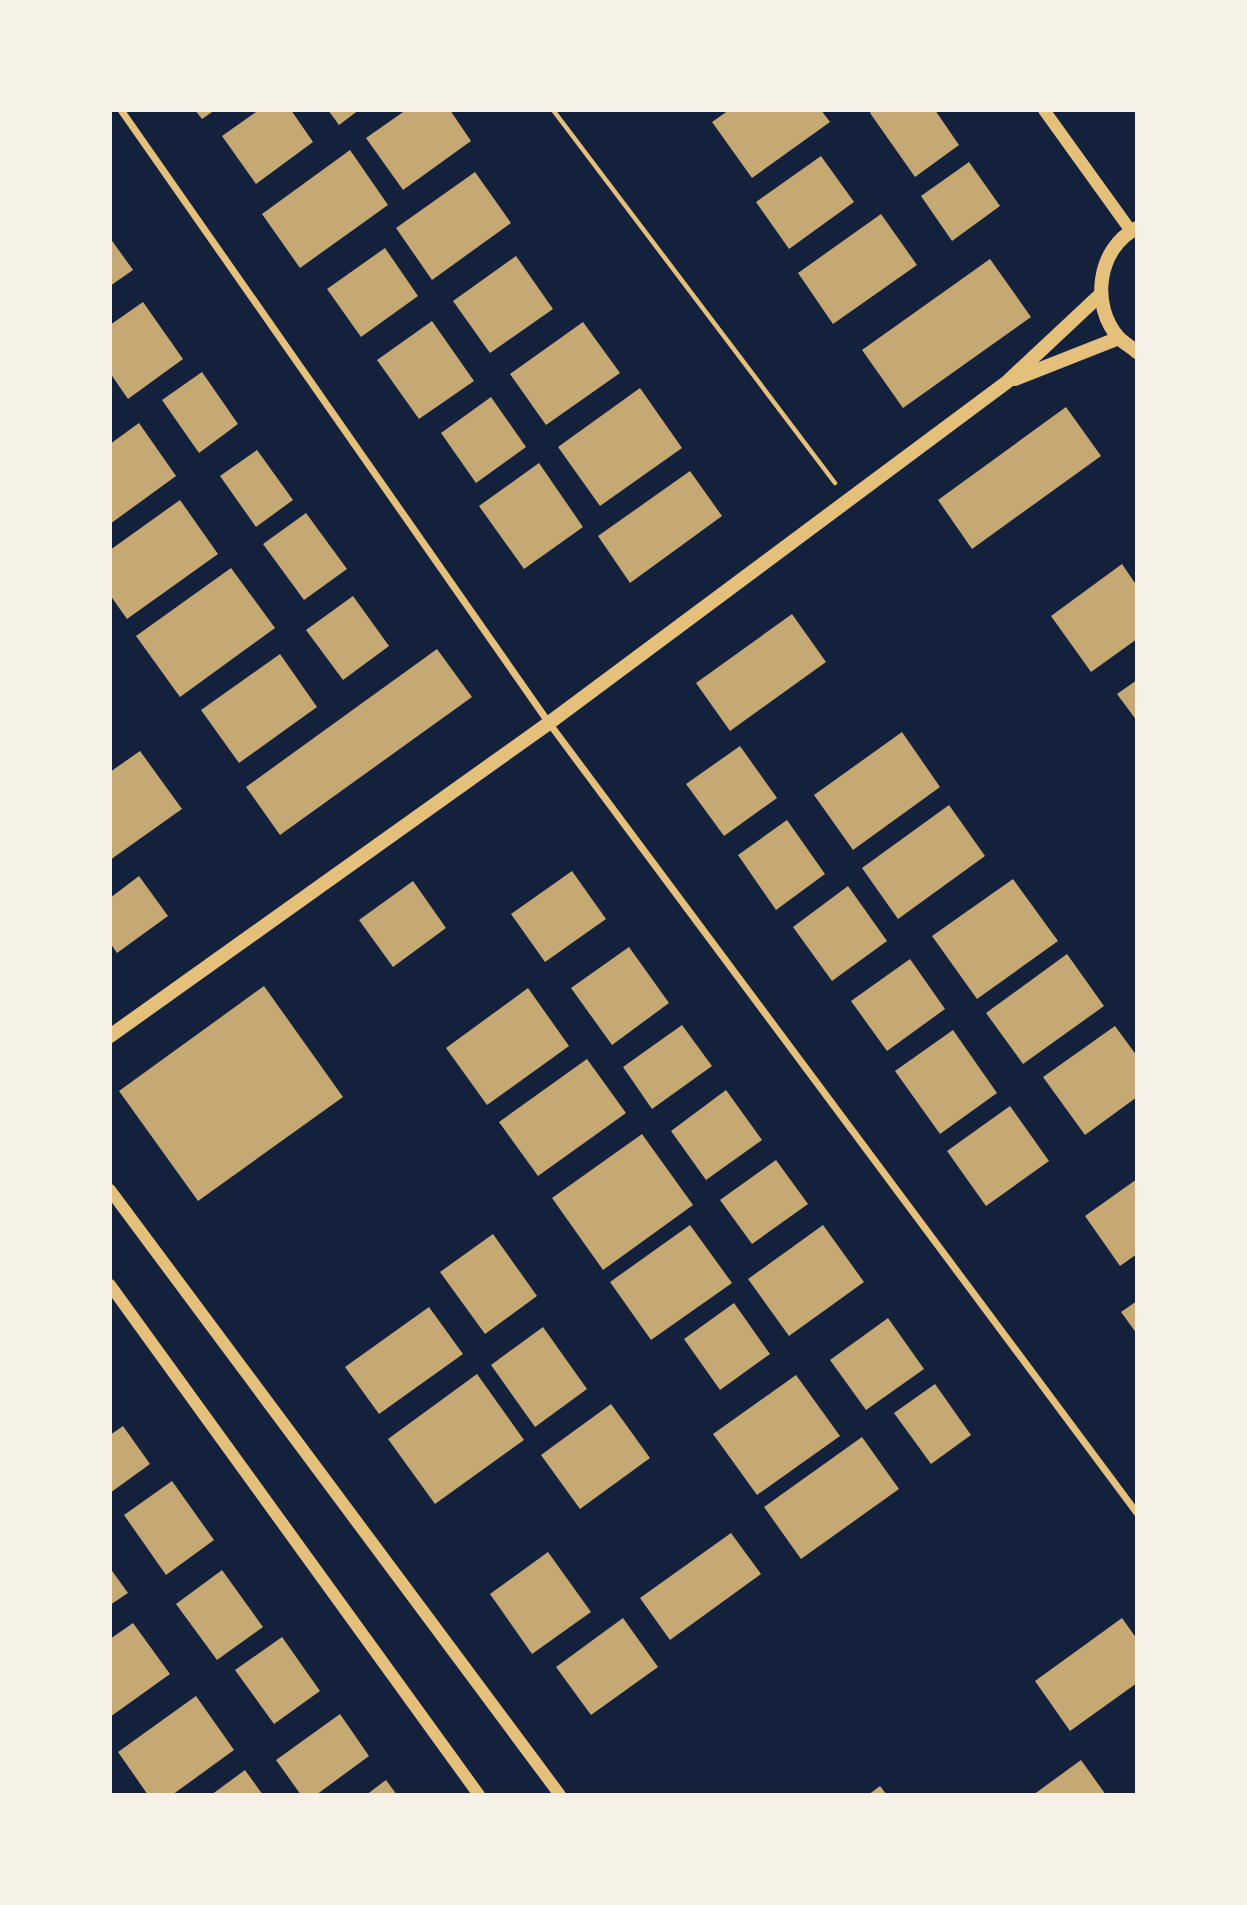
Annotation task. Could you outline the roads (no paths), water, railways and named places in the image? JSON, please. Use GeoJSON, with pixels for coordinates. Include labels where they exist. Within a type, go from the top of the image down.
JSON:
{"type":"FeatureCollection","features":[{"type":"Feature","properties":{"kind":"main road"},"geometry":{"type":"LineString","coordinates":[[1134,229],[1114,248],[1103,270],[1101,294],[1106,317],[1119,338],[1137,352]]}},
{"type":"Feature","properties":{"kind":"main road"},"geometry":{"type":"LineString","coordinates":[[110,1036],[550,723],[1007,382],[1101,294]]}},
{"type":"Feature","properties":{"kind":"main road"},"geometry":{"type":"LineString","coordinates":[[1007,382],[1119,338]]}},
{"type":"Feature","properties":{"kind":"street"},"geometry":{"type":"LineString","coordinates":[[121,110],[550,723],[1137,1513]]}},
{"type":"Feature","properties":{"kind":"street"},"geometry":{"type":"LineString","coordinates":[[1044,110],[1134,229]]}},
{"type":"Feature","properties":{"kind":"street"},"geometry":{"type":"LineString","coordinates":[[110,1189],[560,1795]]}},
{"type":"Feature","properties":{"kind":"street"},"geometry":{"type":"LineString","coordinates":[[110,1285],[479,1795]]}}]}
